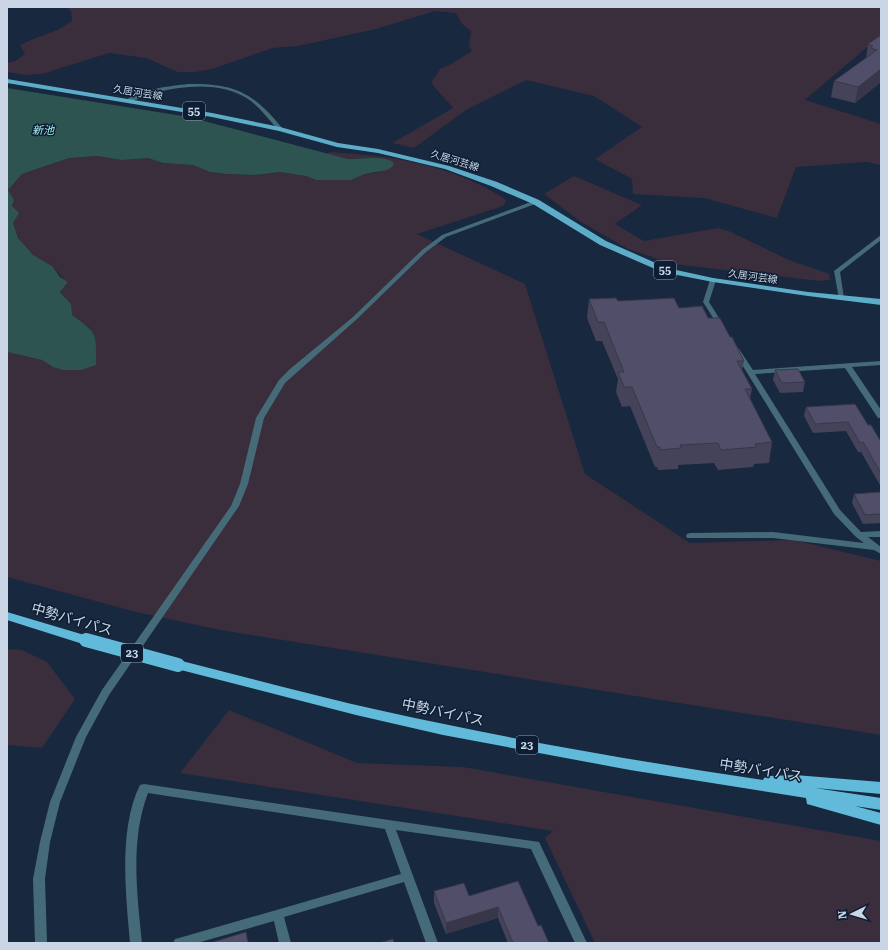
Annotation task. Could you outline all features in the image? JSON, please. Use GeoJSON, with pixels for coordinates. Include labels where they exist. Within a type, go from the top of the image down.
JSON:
{"type":"FeatureCollection","features":[{"type":"Feature","properties":{"kind":"highway","name":"中勢バイパス"},"geometry":{"type":"LineString","coordinates":[[7,616],[86,640],[178,665],[381,716],[578,756],[745,784],[881,804]]}},
{"type":"Feature","properties":{"kind":"highway","name":"23"},"geometry":{"type":"LineString","coordinates":[[745,784],[795,781],[881,788]]}},
{"type":"Feature","properties":{"kind":"highway","name":"23"},"geometry":{"type":"LineString","coordinates":[[768,787],[881,819]]}},
{"type":"Feature","properties":{"kind":"main road","name":"久居河芸線"},"geometry":{"type":"LineString","coordinates":[[7,81],[129,100],[212,115],[280,129],[337,145],[378,151],[447,167],[494,184],[536,202],[604,243],[630,256],[665,270],[713,280],[841,298],[881,302]]}},
{"type":"Feature","properties":{"kind":"street"},"geometry":{"type":"LineString","coordinates":[[129,100],[147,93],[178,87],[220,87],[240,93],[258,104],[280,129]]}},
{"type":"Feature","properties":{"kind":"street"},"geometry":{"type":"LineString","coordinates":[[41,943],[39,879],[45,842],[56,802],[81,737],[105,693],[235,506],[244,484],[260,418],[282,382],[355,318],[424,251],[444,236],[536,202]]}},
{"type":"Feature","properties":{"kind":"street"},"geometry":{"type":"LineString","coordinates":[[841,298],[837,271],[881,237]]}},
{"type":"Feature","properties":{"kind":"street"},"geometry":{"type":"LineString","coordinates":[[713,280],[706,302],[726,334]]}},
{"type":"Feature","properties":{"kind":"street"},"geometry":{"type":"LineString","coordinates":[[735,347],[837,512],[859,535],[878,549]]}},
{"type":"Feature","properties":{"kind":"street"},"geometry":{"type":"LineString","coordinates":[[751,372],[881,363]]}},
{"type":"Feature","properties":{"kind":"street"},"geometry":{"type":"LineString","coordinates":[[847,365],[881,416]]}},
{"type":"Feature","properties":{"kind":"street"},"geometry":{"type":"LineString","coordinates":[[859,535],[881,534]]}},
{"type":"Feature","properties":{"kind":"street"},"geometry":{"type":"LineString","coordinates":[[690,536],[773,535],[878,549]]}},
{"type":"Feature","properties":{"kind":"street"},"geometry":{"type":"LineString","coordinates":[[136,943],[132,902],[131,857],[135,816],[144,788],[389,825],[535,845],[581,943]]}},
{"type":"Feature","properties":{"kind":"street"},"geometry":{"type":"LineString","coordinates":[[389,825],[432,943]]}},
{"type":"Feature","properties":{"kind":"street"},"geometry":{"type":"LineString","coordinates":[[179,943],[407,877]]}},
{"type":"Feature","properties":{"kind":"street"},"geometry":{"type":"LineString","coordinates":[[278,915],[285,943]]}},
{"type":"Feature","properties":{"kind":"shaded area"},"geometry":{"type":"Polygon","coordinates":[[[66,7],[881,7],[881,45],[872,43],[805,100],[881,124],[881,165],[867,162],[796,167],[777,218],[704,198],[633,194],[632,179],[595,159],[642,127],[594,96],[526,80],[466,110],[414,148],[392,143],[453,108],[431,83],[440,69],[472,51],[469,46],[471,31],[462,24],[456,13],[435,11],[376,29],[298,46],[273,48],[212,69],[195,72],[178,72],[146,58],[109,53],[42,74],[26,75],[7,72],[7,63],[15,61],[25,54],[20,45],[60,29],[72,21],[71,11],[66,7]]]}},
{"type":"Feature","properties":{"kind":"shaded area"},"geometry":{"type":"Polygon","coordinates":[[[330,152],[376,156],[420,164],[462,177],[483,186],[504,198],[506,201],[503,206],[417,234],[525,284],[585,474],[690,543],[794,540],[881,561],[881,735],[220,630],[136,612],[7,577],[7,352],[42,360],[53,367],[90,328],[71,315],[71,304],[60,291],[68,282],[61,277],[51,265],[34,256],[23,245],[15,231],[13,224],[12,208],[14,200],[7,190],[22,174],[69,158],[97,156],[122,160],[148,158],[163,163],[193,165],[210,172],[227,174],[255,175],[280,172],[306,176],[316,180],[351,180],[365,174],[380,172],[370,158],[348,159],[327,154],[330,152]]]}},
{"type":"Feature","properties":{"kind":"shaded area"},"geometry":{"type":"Polygon","coordinates":[[[574,176],[642,205],[615,224],[644,241],[718,228],[729,231],[789,260],[829,274],[830,280],[820,281],[673,264],[628,249],[581,222],[544,194],[574,176]]]}},
{"type":"Feature","properties":{"kind":"shaded area"},"geometry":{"type":"Polygon","coordinates":[[[7,649],[22,650],[47,662],[75,699],[42,748],[7,745],[7,649]]]}},
{"type":"Feature","properties":{"kind":"shaded area"},"geometry":{"type":"Polygon","coordinates":[[[229,710],[357,763],[463,767],[881,841],[881,943],[595,943],[545,838],[553,831],[180,773],[229,710]]]}},
{"type":"Feature","properties":{"kind":"water","name":"新池"},"geometry":{"type":"Polygon","coordinates":[[[7,88],[189,117],[348,159],[379,158],[394,163],[392,167],[387,170],[365,174],[351,180],[316,180],[306,176],[280,172],[255,175],[227,174],[210,172],[193,165],[163,163],[148,158],[122,160],[97,156],[69,158],[22,174],[8,190],[14,200],[12,206],[19,213],[13,223],[18,238],[33,255],[52,266],[60,277],[68,282],[60,292],[71,304],[72,315],[87,326],[94,335],[96,346],[96,365],[81,370],[63,370],[53,367],[42,360],[7,352],[7,88]]]}},
{"type":"Feature","properties":{"kind":"building"},"geometry":{"type":"Polygon","coordinates":[[[881,35],[881,69],[858,87],[834,81],[877,50],[870,48],[873,46],[868,44],[881,35]]]}},
{"type":"Feature","properties":{"kind":"building"},"geometry":{"type":"Polygon","coordinates":[[[616,298],[618,301],[674,298],[679,308],[702,306],[708,318],[720,318],[730,337],[732,337],[744,361],[737,361],[752,389],[745,389],[772,442],[755,444],[757,447],[721,450],[718,443],[680,445],[681,448],[660,450],[660,447],[657,447],[632,387],[624,387],[618,372],[624,372],[604,322],[598,322],[589,299],[616,298]]]}},
{"type":"Feature","properties":{"kind":"building"},"geometry":{"type":"Polygon","coordinates":[[[798,369],[805,382],[782,383],[775,370],[798,369]]]}},
{"type":"Feature","properties":{"kind":"building"},"geometry":{"type":"Polygon","coordinates":[[[855,404],[868,425],[871,425],[881,442],[881,473],[863,442],[860,443],[848,422],[815,424],[806,407],[855,404]]]}},
{"type":"Feature","properties":{"kind":"building"},"geometry":{"type":"Polygon","coordinates":[[[881,492],[881,514],[865,515],[854,494],[881,492]]]}},
{"type":"Feature","properties":{"kind":"building"},"geometry":{"type":"Polygon","coordinates":[[[518,881],[538,926],[541,925],[549,943],[513,943],[498,907],[446,923],[434,891],[464,883],[469,896],[518,881]]]}},
{"type":"Feature","properties":{"kind":"building"},"geometry":{"type":"Polygon","coordinates":[[[246,932],[248,943],[213,943],[213,942],[246,932]]]}},
{"type":"Feature","properties":{"kind":"building"},"geometry":{"type":"Polygon","coordinates":[[[393,939],[394,943],[379,943],[393,939]]]}}]}
